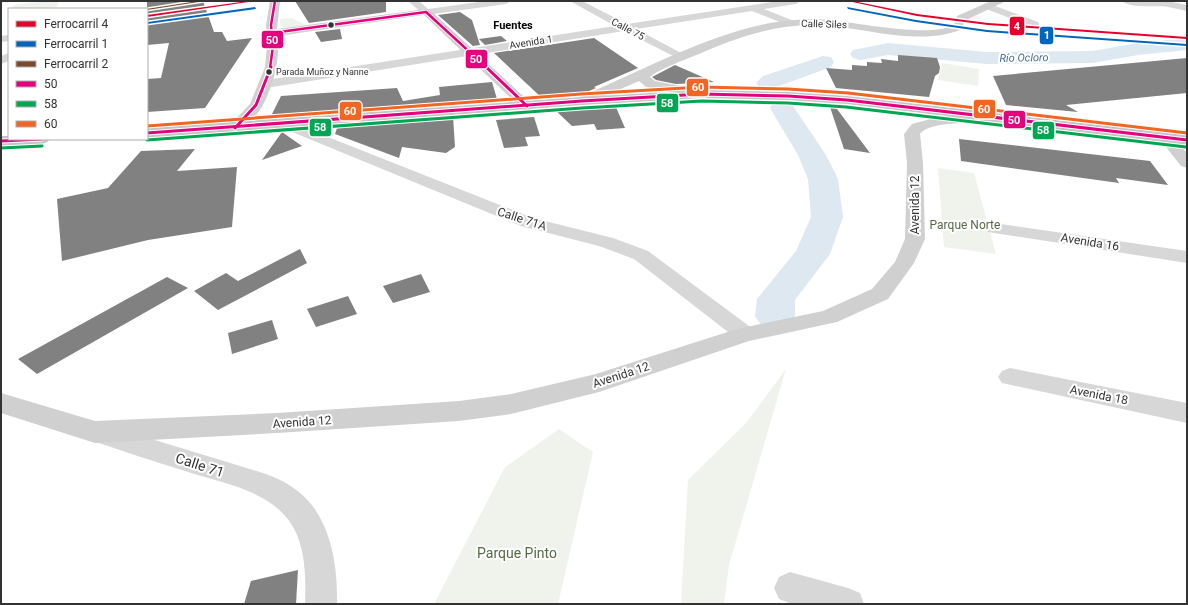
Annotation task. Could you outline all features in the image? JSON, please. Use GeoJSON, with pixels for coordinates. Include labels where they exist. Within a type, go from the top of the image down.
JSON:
{"type":"FeatureCollection","features":[{"type":"Feature","properties":{"kind":"highway"},"geometry":{"type":"LineString","coordinates":[[148,133],[279,125],[582,101],[702,94],[788,96],[847,100],[997,119],[1187,140]]}},
{"type":"Feature","properties":{"kind":"highway"},"geometry":{"type":"LineString","coordinates":[[1,141],[22,140]]}},
{"type":"Feature","properties":{"kind":"street"},"geometry":{"type":"LineString","coordinates":[[235,128],[256,105],[266,84],[271,67],[273,46],[272,16],[275,1]]}},
{"type":"Feature","properties":{"kind":"street"},"geometry":{"type":"LineString","coordinates":[[414,1],[527,106]]}},
{"type":"Feature","properties":{"kind":"street"},"geometry":{"type":"LineString","coordinates":[[272,33],[506,1]]}},
{"type":"Feature","properties":{"kind":"street","name":"Calle 75"},"geometry":{"type":"LineString","coordinates":[[575,1],[681,57]]}},
{"type":"Feature","properties":{"kind":"street"},"geometry":{"type":"LineString","coordinates":[[736,1],[790,23]]}},
{"type":"Feature","properties":{"kind":"street","name":"Avenida 1"},"geometry":{"type":"LineString","coordinates":[[266,84],[796,1]]}},
{"type":"Feature","properties":{"kind":"street","name":"Calle Siles"},"geometry":{"type":"LineString","coordinates":[[582,101],[736,34],[790,23],[816,22],[837,23],[909,33],[940,33],[952,30],[960,24],[961,18],[999,1]]}},
{"type":"Feature","properties":{"kind":"street"},"geometry":{"type":"LineString","coordinates":[[1127,1],[1150,4],[1169,2],[1187,8]]}},
{"type":"Feature","properties":{"kind":"street"},"geometry":{"type":"LineString","coordinates":[[987,6],[1034,24]]}},
{"type":"Feature","properties":{"kind":"street"},"geometry":{"type":"LineString","coordinates":[[647,73],[642,77],[651,84],[702,94]]}},
{"type":"Feature","properties":{"kind":"street"},"geometry":{"type":"LineString","coordinates":[[256,105],[279,125]]}},
{"type":"Feature","properties":{"kind":"street","name":"Avenida 12"},"geometry":{"type":"LineString","coordinates":[[95,432],[277,424],[459,411],[511,404],[599,383],[745,334],[829,317],[880,294],[904,263],[915,239],[915,163],[912,134],[917,127],[934,122],[956,119],[997,119]]}},
{"type":"Feature","properties":{"kind":"street","name":"Calle 71A"},"geometry":{"type":"LineString","coordinates":[[279,125],[527,222],[606,242],[641,256],[673,278],[745,334]]}},
{"type":"Feature","properties":{"kind":"street"},"geometry":{"type":"LineString","coordinates":[[1167,138],[1187,163]]}},
{"type":"Feature","properties":{"kind":"street","name":"Avenida 16"},"geometry":{"type":"LineString","coordinates":[[994,228],[1187,257]]}},
{"type":"Feature","properties":{"kind":"street","name":"Avenida 18"},"geometry":{"type":"LineString","coordinates":[[1010,377],[1187,413]]}},
{"type":"Feature","properties":{"kind":"street","name":"Calle 71"},"geometry":{"type":"LineString","coordinates":[[1,403],[250,481],[276,492],[297,508],[311,530],[319,564],[321,604]]}},
{"type":"Feature","properties":{"kind":"street"},"geometry":{"type":"LineString","coordinates":[[790,588],[848,604]]}},
{"type":"Feature","properties":{"kind":"green space"},"geometry":{"type":"Polygon","coordinates":[[[45,1],[59,1],[57,7],[46,8],[12,8],[14,5],[45,1]]]}},
{"type":"Feature","properties":{"kind":"green space"},"geometry":{"type":"Polygon","coordinates":[[[292,18],[306,25],[285,28],[280,25],[280,19],[292,18]]]}},
{"type":"Feature","properties":{"kind":"green space"},"geometry":{"type":"Polygon","coordinates":[[[942,63],[979,69],[978,86],[938,80],[942,63]]]}},
{"type":"Feature","properties":{"kind":"green space","name":"Parque Norte"},"geometry":{"type":"Polygon","coordinates":[[[938,168],[974,173],[996,254],[944,247],[938,168]]]}},
{"type":"Feature","properties":{"kind":"green space"},"geometry":{"type":"Polygon","coordinates":[[[786,369],[729,565],[724,604],[681,604],[688,480],[746,423],[786,369]]]}},
{"type":"Feature","properties":{"kind":"green space","name":"Parque Pinto"},"geometry":{"type":"Polygon","coordinates":[[[559,429],[593,452],[558,604],[434,604],[505,467],[559,429]]]}},
{"type":"Feature","properties":{"kind":"building"},"geometry":{"type":"Polygon","coordinates":[[[147,1],[203,1],[214,32],[222,32],[227,41],[252,38],[205,108],[148,112],[148,79],[161,78],[169,43],[148,45],[147,1]]]}},
{"type":"Feature","properties":{"kind":"building"},"geometry":{"type":"Polygon","coordinates":[[[295,1],[386,1],[386,12],[309,23],[295,1]]]}},
{"type":"Feature","properties":{"kind":"building"},"geometry":{"type":"Polygon","coordinates":[[[460,12],[472,20],[480,45],[473,46],[438,15],[460,12]]]}},
{"type":"Feature","properties":{"kind":"building"},"geometry":{"type":"Polygon","coordinates":[[[340,29],[342,39],[321,42],[315,32],[340,29]]]}},
{"type":"Feature","properties":{"kind":"building"},"geometry":{"type":"Polygon","coordinates":[[[501,36],[507,41],[485,45],[479,39],[501,36]]]}},
{"type":"Feature","properties":{"kind":"building"},"geometry":{"type":"Polygon","coordinates":[[[594,38],[638,68],[594,87],[596,88],[578,96],[542,98],[494,53],[594,38]]]}},
{"type":"Feature","properties":{"kind":"building"},"geometry":{"type":"Polygon","coordinates":[[[898,55],[937,58],[940,67],[939,73],[935,76],[929,97],[836,88],[826,68],[852,70],[852,65],[867,66],[867,62],[882,63],[881,59],[898,61],[898,55]]]}},
{"type":"Feature","properties":{"kind":"building"},"geometry":{"type":"Polygon","coordinates":[[[1187,58],[1187,93],[1066,105],[1078,112],[1006,105],[993,76],[1187,58]]]}},
{"type":"Feature","properties":{"kind":"building"},"geometry":{"type":"Polygon","coordinates":[[[675,65],[714,82],[676,84],[656,80],[652,77],[675,65]]]}},
{"type":"Feature","properties":{"kind":"building"},"geometry":{"type":"Polygon","coordinates":[[[492,82],[497,99],[452,103],[452,105],[271,116],[281,96],[397,88],[403,101],[440,95],[439,87],[492,82]]]}},
{"type":"Feature","properties":{"kind":"building"},"geometry":{"type":"Polygon","coordinates":[[[829,104],[834,105],[870,153],[844,149],[829,104]]]}},
{"type":"Feature","properties":{"kind":"building"},"geometry":{"type":"Polygon","coordinates":[[[615,105],[625,128],[597,130],[594,124],[572,126],[554,109],[615,105]]]}},
{"type":"Feature","properties":{"kind":"building"},"geometry":{"type":"Polygon","coordinates":[[[453,116],[455,147],[446,153],[402,147],[399,158],[335,134],[338,125],[453,116]]]}},
{"type":"Feature","properties":{"kind":"building"},"geometry":{"type":"Polygon","coordinates":[[[534,117],[540,136],[525,137],[528,146],[504,148],[496,120],[534,117]]]}},
{"type":"Feature","properties":{"kind":"building"},"geometry":{"type":"Polygon","coordinates":[[[282,132],[302,146],[262,160],[282,132]]]}},
{"type":"Feature","properties":{"kind":"building"},"geometry":{"type":"Polygon","coordinates":[[[959,139],[1150,161],[1168,185],[1116,178],[1119,183],[961,161],[959,139]]]}},
{"type":"Feature","properties":{"kind":"building"},"geometry":{"type":"Polygon","coordinates":[[[195,149],[177,171],[237,167],[232,227],[148,240],[62,261],[57,199],[108,188],[141,151],[195,149]]]}},
{"type":"Feature","properties":{"kind":"building"},"geometry":{"type":"Polygon","coordinates":[[[300,249],[307,263],[218,310],[194,291],[226,273],[238,281],[300,249]]]}},
{"type":"Feature","properties":{"kind":"building"},"geometry":{"type":"Polygon","coordinates":[[[421,274],[430,292],[393,303],[383,286],[421,274]]]}},
{"type":"Feature","properties":{"kind":"building"},"geometry":{"type":"Polygon","coordinates":[[[167,277],[188,288],[37,374],[18,359],[167,277]]]}},
{"type":"Feature","properties":{"kind":"building"},"geometry":{"type":"Polygon","coordinates":[[[348,296],[357,314],[316,327],[307,309],[348,296]]]}},
{"type":"Feature","properties":{"kind":"building"},"geometry":{"type":"Polygon","coordinates":[[[272,320],[278,339],[232,354],[228,333],[272,320]]]}},
{"type":"Feature","properties":{"kind":"building"},"geometry":{"type":"Polygon","coordinates":[[[298,570],[296,604],[244,604],[251,581],[298,570]]]}},
{"type":"Feature","properties":{"kind":"waterway","name":"Río Ocloro"},"geometry":{"type":"LineString","coordinates":[[860,54],[888,49],[987,58],[1093,57],[1138,49],[1187,44]]}},
{"type":"Feature","properties":{"kind":"waterway","name":"Río Ocloro"},"geometry":{"type":"LineString","coordinates":[[768,83],[823,62]]}},
{"type":"Feature","properties":{"kind":"waterway","name":"Río Ocloro"},"geometry":{"type":"LineString","coordinates":[[775,316],[776,299],[812,254],[827,217],[823,179],[812,155],[782,108]]}},
{"type":"Feature","properties":{"kind":"rail line","name":"2"},"geometry":{"type":"LineString","coordinates":[[148,9],[204,1]]}},
{"type":"Feature","properties":{"kind":"rail line","name":"4"},"geometry":{"type":"LineString","coordinates":[[148,16],[254,1]]}},
{"type":"Feature","properties":{"kind":"rail line","name":"4"},"geometry":{"type":"LineString","coordinates":[[849,1],[917,15],[988,24],[1187,38]]}},
{"type":"Feature","properties":{"kind":"rail line","name":"1"},"geometry":{"type":"LineString","coordinates":[[148,23],[255,8]]}},
{"type":"Feature","properties":{"kind":"rail line","name":"1"},"geometry":{"type":"LineString","coordinates":[[848,8],[916,21],[987,31],[1187,45]]}},
{"type":"Feature","properties":{"kind":"transit line","name":"50"},"geometry":{"type":"LineString","coordinates":[[235,128],[256,105],[271,67],[273,46],[271,25],[275,1]]}},
{"type":"Feature","properties":{"kind":"transit line","name":"50"},"geometry":{"type":"LineString","coordinates":[[426,12],[527,106]]}},
{"type":"Feature","properties":{"kind":"transit line","name":"50"},"geometry":{"type":"LineString","coordinates":[[272,33],[426,12]]}},
{"type":"Feature","properties":{"kind":"transit line","name":"60"},"geometry":{"type":"LineString","coordinates":[[148,126],[581,94],[702,87],[788,89],[848,93],[1187,133]]}},
{"type":"Feature","properties":{"kind":"transit line","name":"50"},"geometry":{"type":"LineString","coordinates":[[148,133],[582,101],[702,94],[788,96],[847,100],[1187,140]]}},
{"type":"Feature","properties":{"kind":"transit line","name":"58"},"geometry":{"type":"LineString","coordinates":[[148,140],[582,108],[702,101],[788,103],[846,107],[1186,147]]}},
{"type":"Feature","properties":{"kind":"transit line","name":"50"},"geometry":{"type":"LineString","coordinates":[[1,141],[22,140]]}},
{"type":"Feature","properties":{"kind":"transit line","name":"58"},"geometry":{"type":"LineString","coordinates":[[1,148],[42,146]]}},
{"type":"Feature","properties":{"kind":"place","name":"Parada Muñoz y Nanne"},"geometry":{"type":"Point","coordinates":[269,72]}},
{"type":"Feature","properties":{"kind":"district","name":"Fuentes"},"geometry":{"type":"Point","coordinates":[513,25]}}]}
